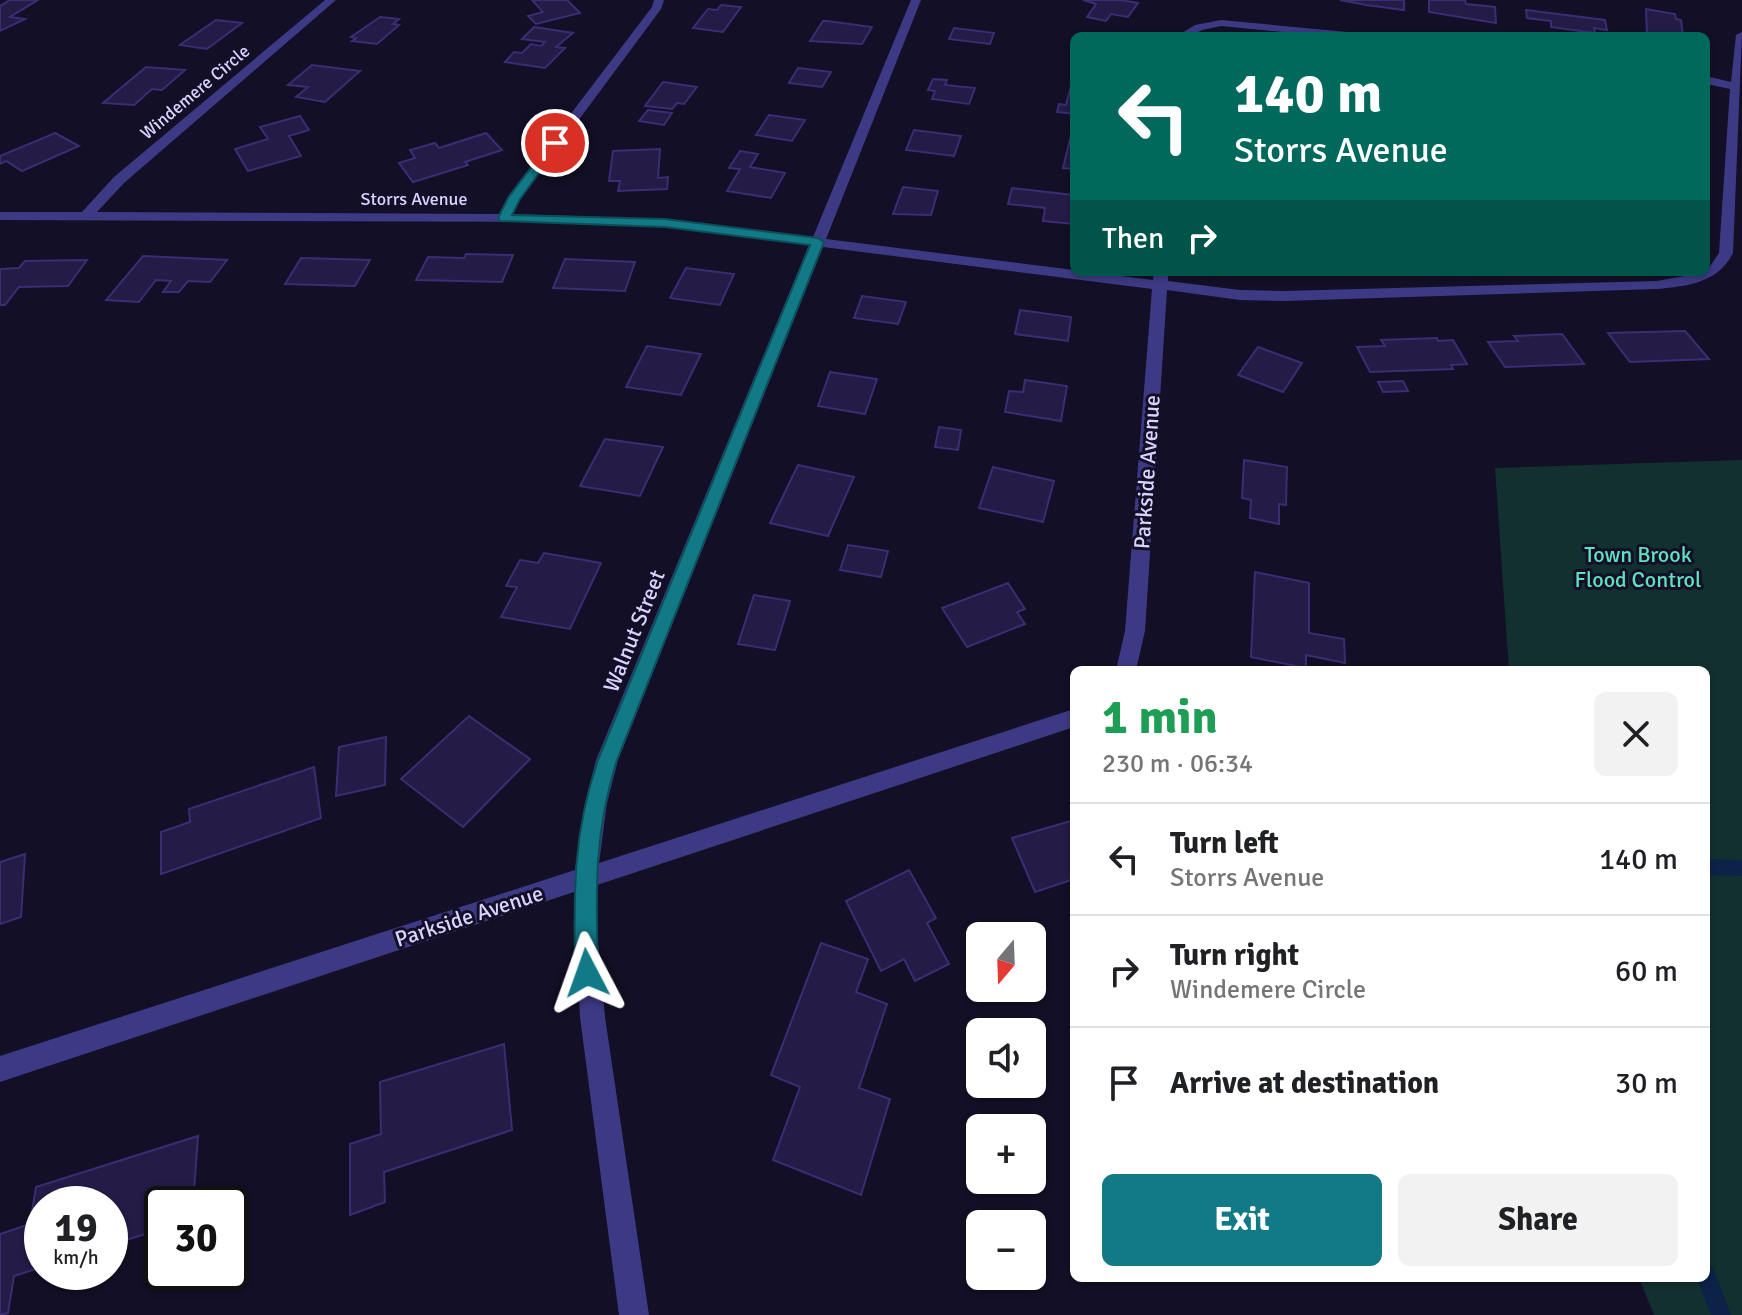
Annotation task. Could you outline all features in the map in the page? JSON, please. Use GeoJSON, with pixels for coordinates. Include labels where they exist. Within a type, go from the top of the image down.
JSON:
{"type":"FeatureCollection","features":[{"type":"Feature","properties":{"kind":"street","name":"Windemere Circle"},"geometry":{"type":"LineString","coordinates":[[87,215],[119,180],[331,0]]}},
{"type":"Feature","properties":{"kind":"street"},"geometry":{"type":"LineString","coordinates":[[504,218],[514,198],[657,7],[659,0]]}},
{"type":"Feature","properties":{"kind":"street","name":"Walnut Street"},"geometry":{"type":"LineString","coordinates":[[634,1315],[592,1021],[583,926],[588,834],[607,760],[916,0]]}},
{"type":"Feature","properties":{"kind":"street"},"geometry":{"type":"LineString","coordinates":[[1190,32],[1199,27],[1234,23],[1320,32]]}},
{"type":"Feature","properties":{"kind":"street","name":"Storrs Avenue"},"geometry":{"type":"LineString","coordinates":[[1710,272],[1716,269],[1726,253],[1742,35]]}},
{"type":"Feature","properties":{"kind":"street"},"geometry":{"type":"LineString","coordinates":[[1710,81],[1736,87]]}},
{"type":"Feature","properties":{"kind":"street","name":"Storrs Avenue"},"geometry":{"type":"LineString","coordinates":[[0,216],[504,218],[665,223],[1070,269]]}},
{"type":"Feature","properties":{"kind":"street","name":"Storrs Avenue"},"geometry":{"type":"LineString","coordinates":[[1133,276],[1284,296],[1657,285],[1703,276]]}},
{"type":"Feature","properties":{"kind":"street","name":"Parkside Avenue"},"geometry":{"type":"LineString","coordinates":[[1127,666],[1135,631],[1161,279]]}},
{"type":"Feature","properties":{"kind":"street","name":"Parkside Avenue"},"geometry":{"type":"LineString","coordinates":[[0,1069],[1070,719]]}},
{"type":"Feature","properties":{"kind":"green space","name":"Town Brook Flood Control"},"geometry":{"type":"Polygon","coordinates":[[[1742,460],[1742,1315],[1654,1315],[1641,1282],[1710,1282],[1710,666],[1509,666],[1495,468],[1742,460]]]}},
{"type":"Feature","properties":{"kind":"building"},"geometry":{"type":"Polygon","coordinates":[[[10,0],[38,0],[10,17],[25,19],[0,31],[0,6],[10,0]]]}},
{"type":"Feature","properties":{"kind":"building"},"geometry":{"type":"Polygon","coordinates":[[[532,0],[567,0],[580,13],[536,24],[528,16],[543,12],[532,0]]]}},
{"type":"Feature","properties":{"kind":"building"},"geometry":{"type":"Polygon","coordinates":[[[1083,0],[1138,3],[1128,17],[1111,14],[1106,21],[1087,17],[1096,4],[1083,0]]]}},
{"type":"Feature","properties":{"kind":"building"},"geometry":{"type":"Polygon","coordinates":[[[1340,0],[1404,0],[1404,10],[1366,5],[1340,0]]]}},
{"type":"Feature","properties":{"kind":"building"},"geometry":{"type":"Polygon","coordinates":[[[1429,0],[1465,0],[1466,4],[1495,7],[1496,23],[1429,12],[1429,0]]]}},
{"type":"Feature","properties":{"kind":"building"},"geometry":{"type":"Polygon","coordinates":[[[721,5],[741,7],[723,32],[693,28],[708,9],[717,10],[721,5]]]}},
{"type":"Feature","properties":{"kind":"building"},"geometry":{"type":"Polygon","coordinates":[[[1646,9],[1675,14],[1676,19],[1681,20],[1682,32],[1647,32],[1646,9]]]}},
{"type":"Feature","properties":{"kind":"building"},"geometry":{"type":"Polygon","coordinates":[[[1526,10],[1605,20],[1607,30],[1594,28],[1595,32],[1588,32],[1551,27],[1551,21],[1527,18],[1526,10]]]}},
{"type":"Feature","properties":{"kind":"building"},"geometry":{"type":"Polygon","coordinates":[[[380,17],[399,19],[393,24],[399,25],[377,44],[352,41],[356,38],[351,37],[380,17]]]}},
{"type":"Feature","properties":{"kind":"building"},"geometry":{"type":"Polygon","coordinates":[[[216,20],[242,23],[207,49],[180,45],[216,20]]]}},
{"type":"Feature","properties":{"kind":"building"},"geometry":{"type":"Polygon","coordinates":[[[823,21],[872,27],[862,44],[810,41],[823,21]]]}},
{"type":"Feature","properties":{"kind":"building"},"geometry":{"type":"Polygon","coordinates":[[[534,27],[573,33],[556,47],[565,48],[545,68],[505,62],[514,52],[522,53],[531,44],[541,46],[545,42],[522,39],[534,27]]]}},
{"type":"Feature","properties":{"kind":"building"},"geometry":{"type":"Polygon","coordinates":[[[954,28],[994,33],[990,44],[949,39],[954,28]]]}},
{"type":"Feature","properties":{"kind":"building"},"geometry":{"type":"Polygon","coordinates":[[[312,65],[360,71],[325,102],[296,97],[308,87],[288,85],[312,65]]]}},
{"type":"Feature","properties":{"kind":"building"},"geometry":{"type":"Polygon","coordinates":[[[146,67],[185,70],[162,90],[152,89],[134,105],[103,103],[146,67]]]}},
{"type":"Feature","properties":{"kind":"building"},"geometry":{"type":"Polygon","coordinates":[[[798,68],[831,72],[822,87],[789,83],[798,68]]]}},
{"type":"Feature","properties":{"kind":"building"},"geometry":{"type":"Polygon","coordinates":[[[933,79],[947,80],[945,85],[975,88],[969,104],[932,99],[935,91],[928,90],[933,79]]]}},
{"type":"Feature","properties":{"kind":"building"},"geometry":{"type":"Polygon","coordinates":[[[663,82],[697,87],[684,104],[677,103],[672,109],[645,106],[663,82]]]}},
{"type":"Feature","properties":{"kind":"building"},"geometry":{"type":"Polygon","coordinates":[[[1070,90],[1070,114],[1057,112],[1059,104],[1066,105],[1070,90]]]}},
{"type":"Feature","properties":{"kind":"building"},"geometry":{"type":"Polygon","coordinates":[[[648,110],[672,113],[664,125],[639,121],[648,110]]]}},
{"type":"Feature","properties":{"kind":"building"},"geometry":{"type":"Polygon","coordinates":[[[769,115],[805,120],[792,141],[756,135],[769,115]]]}},
{"type":"Feature","properties":{"kind":"building"},"geometry":{"type":"Polygon","coordinates":[[[300,116],[309,130],[289,136],[301,156],[248,171],[235,149],[268,139],[260,127],[300,116]]]}},
{"type":"Feature","properties":{"kind":"building"},"geometry":{"type":"Polygon","coordinates":[[[914,130],[961,136],[954,156],[906,150],[914,130]]]}},
{"type":"Feature","properties":{"kind":"building"},"geometry":{"type":"Polygon","coordinates":[[[55,133],[79,146],[22,171],[6,161],[0,164],[0,156],[55,133]]]}},
{"type":"Feature","properties":{"kind":"building"},"geometry":{"type":"Polygon","coordinates":[[[486,133],[502,150],[465,162],[468,165],[413,182],[399,163],[415,158],[410,150],[435,143],[439,148],[486,133]]]}},
{"type":"Feature","properties":{"kind":"building"},"geometry":{"type":"Polygon","coordinates":[[[1070,139],[1070,169],[1063,168],[1070,139]]]}},
{"type":"Feature","properties":{"kind":"building"},"geometry":{"type":"Polygon","coordinates":[[[660,149],[658,178],[668,177],[667,189],[618,191],[620,181],[609,181],[613,151],[660,149]]]}},
{"type":"Feature","properties":{"kind":"building"},"geometry":{"type":"Polygon","coordinates":[[[740,151],[758,154],[750,167],[785,173],[771,198],[727,191],[740,169],[729,168],[740,151]]]}},
{"type":"Feature","properties":{"kind":"building"},"geometry":{"type":"Polygon","coordinates":[[[903,187],[938,191],[931,215],[893,214],[903,187]]]}},
{"type":"Feature","properties":{"kind":"building"},"geometry":{"type":"Polygon","coordinates":[[[1012,188],[1070,195],[1070,224],[1043,221],[1045,208],[1008,204],[1012,188]]]}},
{"type":"Feature","properties":{"kind":"building"},"geometry":{"type":"Polygon","coordinates":[[[466,254],[513,255],[502,282],[416,280],[428,257],[464,258],[466,254]]]}},
{"type":"Feature","properties":{"kind":"building"},"geometry":{"type":"Polygon","coordinates":[[[143,256],[227,260],[210,282],[188,281],[179,292],[163,292],[171,281],[156,280],[139,302],[106,300],[143,256]]]}},
{"type":"Feature","properties":{"kind":"building"},"geometry":{"type":"Polygon","coordinates":[[[301,258],[370,260],[355,286],[285,284],[301,258]]]}},
{"type":"Feature","properties":{"kind":"building"},"geometry":{"type":"Polygon","coordinates":[[[565,259],[635,262],[625,291],[553,288],[565,259]]]}},
{"type":"Feature","properties":{"kind":"building"},"geometry":{"type":"Polygon","coordinates":[[[87,260],[68,286],[19,287],[5,305],[0,305],[0,269],[19,268],[25,261],[87,260]]]}},
{"type":"Feature","properties":{"kind":"building"},"geometry":{"type":"Polygon","coordinates":[[[686,268],[734,274],[720,305],[670,298],[686,268]]]}},
{"type":"Feature","properties":{"kind":"building"},"geometry":{"type":"Polygon","coordinates":[[[862,296],[906,302],[898,324],[854,318],[862,296]]]}},
{"type":"Feature","properties":{"kind":"building"},"geometry":{"type":"Polygon","coordinates":[[[1020,310],[1071,317],[1068,341],[1015,334],[1020,310]]]}},
{"type":"Feature","properties":{"kind":"building"},"geometry":{"type":"Polygon","coordinates":[[[1685,331],[1709,359],[1630,362],[1608,333],[1685,331]]]}},
{"type":"Feature","properties":{"kind":"building"},"geometry":{"type":"Polygon","coordinates":[[[1562,334],[1584,364],[1505,367],[1488,342],[1518,341],[1514,336],[1562,334]]]}},
{"type":"Feature","properties":{"kind":"building"},"geometry":{"type":"Polygon","coordinates":[[[1437,338],[1438,341],[1453,340],[1467,364],[1451,365],[1453,369],[1370,372],[1357,347],[1385,346],[1381,340],[1437,338]]]}},
{"type":"Feature","properties":{"kind":"building"},"geometry":{"type":"Polygon","coordinates":[[[647,346],[701,354],[681,395],[626,387],[647,346]]]}},
{"type":"Feature","properties":{"kind":"building"},"geometry":{"type":"Polygon","coordinates":[[[1258,347],[1302,363],[1283,392],[1238,375],[1258,347]]]}},
{"type":"Feature","properties":{"kind":"building"},"geometry":{"type":"Polygon","coordinates":[[[830,372],[877,379],[865,414],[818,406],[830,372]]]}},
{"type":"Feature","properties":{"kind":"building"},"geometry":{"type":"Polygon","coordinates":[[[1025,380],[1067,386],[1061,421],[1005,412],[1009,391],[1023,392],[1025,380]]]}},
{"type":"Feature","properties":{"kind":"building"},"geometry":{"type":"Polygon","coordinates":[[[1403,381],[1408,391],[1383,392],[1378,382],[1403,381]]]}},
{"type":"Feature","properties":{"kind":"building"},"geometry":{"type":"Polygon","coordinates":[[[939,427],[961,430],[958,450],[935,447],[939,427]]]}},
{"type":"Feature","properties":{"kind":"building"},"geometry":{"type":"Polygon","coordinates":[[[605,439],[663,447],[640,496],[580,486],[605,439]]]}},
{"type":"Feature","properties":{"kind":"building"},"geometry":{"type":"Polygon","coordinates":[[[1244,460],[1287,467],[1286,505],[1279,504],[1279,524],[1250,518],[1251,500],[1242,498],[1244,460]]]}},
{"type":"Feature","properties":{"kind":"building"},"geometry":{"type":"Polygon","coordinates":[[[798,465],[854,477],[828,536],[770,523],[798,465]]]}},
{"type":"Feature","properties":{"kind":"building"},"geometry":{"type":"Polygon","coordinates":[[[993,467],[1054,481],[1043,522],[979,508],[993,467]]]}},
{"type":"Feature","properties":{"kind":"building"},"geometry":{"type":"Polygon","coordinates":[[[848,545],[888,551],[881,577],[840,570],[848,545]]]}},
{"type":"Feature","properties":{"kind":"building"},"geometry":{"type":"Polygon","coordinates":[[[544,553],[601,563],[570,629],[501,617],[517,587],[506,586],[520,560],[538,563],[544,553]]]}},
{"type":"Feature","properties":{"kind":"building"},"geometry":{"type":"Polygon","coordinates":[[[1255,572],[1309,583],[1309,633],[1344,639],[1345,663],[1306,655],[1306,666],[1296,666],[1251,657],[1255,572]]]}},
{"type":"Feature","properties":{"kind":"building"},"geometry":{"type":"Polygon","coordinates":[[[1008,583],[1025,609],[1017,612],[1025,624],[967,647],[942,608],[1008,583]]]}},
{"type":"Feature","properties":{"kind":"building"},"geometry":{"type":"Polygon","coordinates":[[[754,595],[790,601],[775,650],[738,644],[754,595]]]}},
{"type":"Feature","properties":{"kind":"building"},"geometry":{"type":"Polygon","coordinates":[[[469,716],[530,759],[463,827],[401,779],[469,716]]]}},
{"type":"Feature","properties":{"kind":"building"},"geometry":{"type":"Polygon","coordinates":[[[386,737],[385,785],[336,796],[339,747],[386,737]]]}},
{"type":"Feature","properties":{"kind":"building"},"geometry":{"type":"Polygon","coordinates":[[[314,767],[321,818],[161,874],[161,832],[190,822],[189,809],[314,767]]]}},
{"type":"Feature","properties":{"kind":"building"},"geometry":{"type":"Polygon","coordinates":[[[1070,821],[1070,880],[1035,892],[1012,838],[1070,821]]]}},
{"type":"Feature","properties":{"kind":"building"},"geometry":{"type":"Polygon","coordinates":[[[25,854],[21,917],[0,924],[0,862],[25,854]]]}},
{"type":"Feature","properties":{"kind":"building"},"geometry":{"type":"Polygon","coordinates":[[[909,870],[936,918],[927,923],[949,964],[915,981],[904,959],[881,971],[846,901],[909,870]]]}},
{"type":"Feature","properties":{"kind":"building"},"geometry":{"type":"Polygon","coordinates":[[[821,943],[868,959],[856,992],[887,1004],[859,1088],[890,1099],[861,1195],[773,1160],[800,1087],[771,1075],[821,943]]]}},
{"type":"Feature","properties":{"kind":"building"},"geometry":{"type":"Polygon","coordinates":[[[504,1044],[512,1130],[384,1172],[385,1202],[350,1215],[350,1144],[381,1134],[380,1082],[504,1044]]]}},
{"type":"Feature","properties":{"kind":"building"},"geometry":{"type":"Polygon","coordinates":[[[198,1136],[194,1186],[144,1186],[144,1235],[128,1239],[128,1186],[39,1186],[198,1136]]]}},
{"type":"Feature","properties":{"kind":"building"},"geometry":{"type":"Polygon","coordinates":[[[24,1226],[24,1273],[14,1276],[8,1313],[0,1315],[0,1234],[24,1226]]]}},
{"type":"Feature","properties":{"kind":"waterway"},"geometry":{"type":"LineString","coordinates":[[1710,867],[1742,868]]}},
{"type":"Feature","properties":{"kind":"waterway"},"geometry":{"type":"LineString","coordinates":[[1709,1282],[1721,1315]]}},
{"type":"Feature","properties":{"kind":"route"},"geometry":{"type":"LineString","coordinates":[[555,143],[514,198],[504,218],[665,223],[818,242],[607,760],[588,834],[583,926],[587,973]]}}]}
